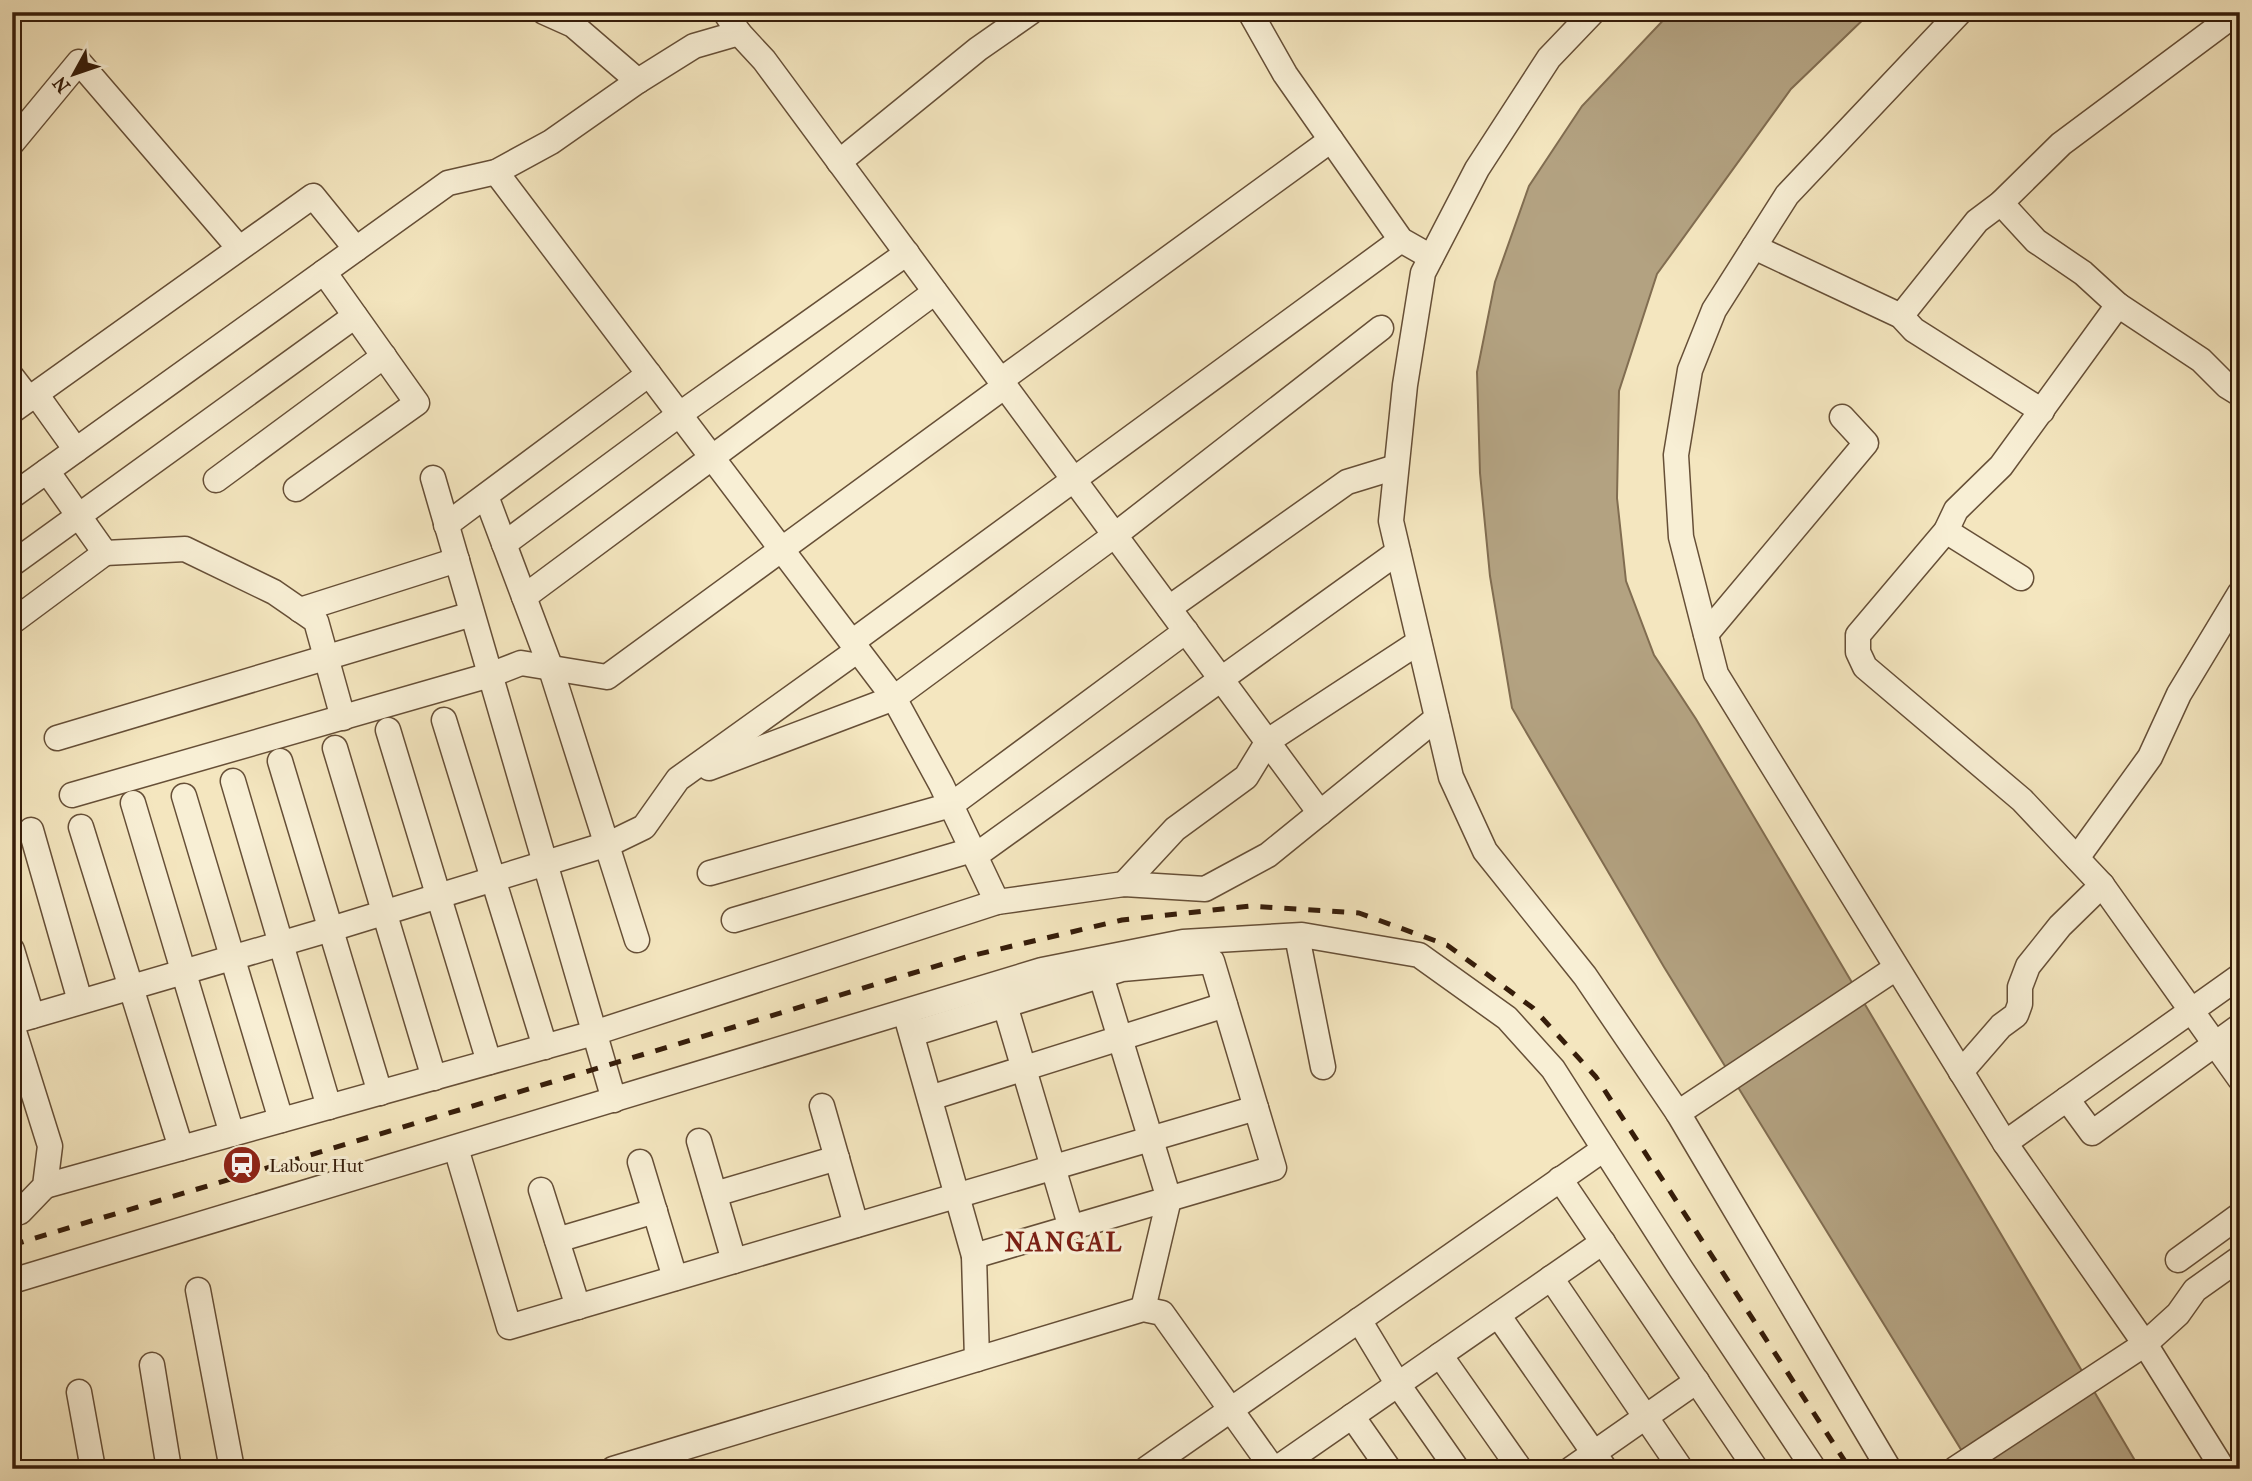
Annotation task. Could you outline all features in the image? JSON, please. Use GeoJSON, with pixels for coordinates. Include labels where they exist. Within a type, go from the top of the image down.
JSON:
{"type":"FeatureCollection","features":[{"type":"Feature","properties":{"kind":"street"},"geometry":{"type":"LineString","coordinates":[[544,12],[573,25],[638,81]]}},
{"type":"Feature","properties":{"kind":"street"},"geometry":{"type":"LineString","coordinates":[[725,12],[739,33],[764,60],[1320,813]]}},
{"type":"Feature","properties":{"kind":"street"},"geometry":{"type":"LineString","coordinates":[[839,162],[978,49],[1031,12]]}},
{"type":"Feature","properties":{"kind":"street"},"geometry":{"type":"LineString","coordinates":[[1250,12],[1285,74],[1401,240],[1431,257]]}},
{"type":"Feature","properties":{"kind":"street"},"geometry":{"type":"LineString","coordinates":[[1960,12],[1787,195],[1714,310],[1690,370],[1676,455],[1681,537],[1716,674],[2004,1143],[2145,1344],[2223,1469]]}},
{"type":"Feature","properties":{"kind":"street"},"geometry":{"type":"LineString","coordinates":[[1901,316],[1978,221],[2001,203],[2061,144],[2238,12]]}},
{"type":"Feature","properties":{"kind":"street"},"geometry":{"type":"LineString","coordinates":[[1592,13],[1549,58],[1477,169],[1423,273],[1405,385],[1391,521],[1451,776],[1485,851],[1585,976],[1678,1113],[1889,1469]]}},
{"type":"Feature","properties":{"kind":"street"},"geometry":{"type":"LineString","coordinates":[[12,496],[448,183],[496,172],[551,142],[638,81],[694,46],[739,33]]}},
{"type":"Feature","properties":{"kind":"street"},"geometry":{"type":"LineString","coordinates":[[12,143],[79,62],[239,248]]}},
{"type":"Feature","properties":{"kind":"street"},"geometry":{"type":"LineString","coordinates":[[72,795],[490,675],[521,663],[607,677],[1331,140]]}},
{"type":"Feature","properties":{"kind":"street"},"geometry":{"type":"LineString","coordinates":[[496,172],[894,698],[951,805],[996,902]]}},
{"type":"Feature","properties":{"kind":"street"},"geometry":{"type":"LineString","coordinates":[[26,401],[313,196],[356,249]]}},
{"type":"Feature","properties":{"kind":"street"},"geometry":{"type":"LineString","coordinates":[[2001,203],[2036,241],[2083,272],[2118,305],[2201,360],[2227,386],[2240,394]]}},
{"type":"Feature","properties":{"kind":"street"},"geometry":{"type":"LineString","coordinates":[[19,1021],[545,864],[606,845],[644,827],[678,779],[1074,479],[1401,240]]}},
{"type":"Feature","properties":{"kind":"street"},"geometry":{"type":"LineString","coordinates":[[1754,247],[1901,316],[1914,330],[2042,411]]}},
{"type":"Feature","properties":{"kind":"street"},"geometry":{"type":"LineString","coordinates":[[504,544],[680,414],[907,253]]}},
{"type":"Feature","properties":{"kind":"street"},"geometry":{"type":"LineString","coordinates":[[296,489],[417,404],[324,272]]}},
{"type":"Feature","properties":{"kind":"street"},"geometry":{"type":"LineString","coordinates":[[524,597],[935,292]]}},
{"type":"Feature","properties":{"kind":"street"},"geometry":{"type":"LineString","coordinates":[[2118,305],[2001,466],[1956,510],[1946,531],[1858,635],[1858,652],[1865,667],[2022,800],[2102,885],[2240,1079]]}},
{"type":"Feature","properties":{"kind":"street"},"geometry":{"type":"LineString","coordinates":[[12,564],[355,316]]}},
{"type":"Feature","properties":{"kind":"street"},"geometry":{"type":"LineString","coordinates":[[678,779],[894,698],[1115,535],[1381,328]]}},
{"type":"Feature","properties":{"kind":"street"},"geometry":{"type":"LineString","coordinates":[[216,480],[384,356]]}},
{"type":"Feature","properties":{"kind":"street"},"geometry":{"type":"LineString","coordinates":[[446,526],[649,374]]}},
{"type":"Feature","properties":{"kind":"street"},"geometry":{"type":"LineString","coordinates":[[12,377],[26,401],[76,450]]}},
{"type":"Feature","properties":{"kind":"street"},"geometry":{"type":"LineString","coordinates":[[1706,634],[1866,443],[1842,417]]}},
{"type":"Feature","properties":{"kind":"street"},"geometry":{"type":"LineString","coordinates":[[1169,608],[1347,482],[1396,467]]}},
{"type":"Feature","properties":{"kind":"street"},"geometry":{"type":"LineString","coordinates":[[47,471],[106,553]]}},
{"type":"Feature","properties":{"kind":"street"},"geometry":{"type":"LineString","coordinates":[[433,478],[614,1100]]}},
{"type":"Feature","properties":{"kind":"street"},"geometry":{"type":"LineString","coordinates":[[486,496],[550,666],[637,940]]}},
{"type":"Feature","properties":{"kind":"street"},"geometry":{"type":"LineString","coordinates":[[1946,531],[2021,578]]}},
{"type":"Feature","properties":{"kind":"street"},"geometry":{"type":"LineString","coordinates":[[12,622],[106,553],[185,549],[274,592],[316,621],[343,718]]}},
{"type":"Feature","properties":{"kind":"street"},"geometry":{"type":"LineString","coordinates":[[734,920],[974,853],[1222,680],[1398,552]]}},
{"type":"Feature","properties":{"kind":"street"},"geometry":{"type":"LineString","coordinates":[[300,610],[457,560]]}},
{"type":"Feature","properties":{"kind":"street"},"geometry":{"type":"LineString","coordinates":[[2077,858],[2150,757],[2179,694],[2240,593]]}},
{"type":"Feature","properties":{"kind":"street"},"geometry":{"type":"LineString","coordinates":[[57,738],[472,614]]}},
{"type":"Feature","properties":{"kind":"street"},"geometry":{"type":"LineString","coordinates":[[710,873],[951,805],[1186,631]]}},
{"type":"Feature","properties":{"kind":"street"},"geometry":{"type":"LineString","coordinates":[[1124,884],[1175,830],[1246,777],[1268,741],[1419,642]]}},
{"type":"Feature","properties":{"kind":"street"},"geometry":{"type":"LineString","coordinates":[[12,1214],[20,1212],[46,1185],[594,1034],[996,902],[1124,884],[1205,889],[1269,855],[1437,718]]}},
{"type":"Feature","properties":{"kind":"street"},"geometry":{"type":"LineString","coordinates":[[444,720],[545,1047]]}},
{"type":"Feature","properties":{"kind":"street"},"geometry":{"type":"LineString","coordinates":[[388,730],[489,1062]]}},
{"type":"Feature","properties":{"kind":"street"},"geometry":{"type":"LineString","coordinates":[[335,748],[433,1078]]}},
{"type":"Feature","properties":{"kind":"street"},"geometry":{"type":"LineString","coordinates":[[281,761],[380,1093]]}},
{"type":"Feature","properties":{"kind":"street"},"geometry":{"type":"LineString","coordinates":[[233,781],[329,1107]]}},
{"type":"Feature","properties":{"kind":"street"},"geometry":{"type":"LineString","coordinates":[[184,796],[281,1120]]}},
{"type":"Feature","properties":{"kind":"street"},"geometry":{"type":"LineString","coordinates":[[133,803],[232,1134]]}},
{"type":"Feature","properties":{"kind":"street"},"geometry":{"type":"LineString","coordinates":[[81,827],[181,1148]]}},
{"type":"Feature","properties":{"kind":"street"},"geometry":{"type":"LineString","coordinates":[[31,830],[80,1001]]}},
{"type":"Feature","properties":{"kind":"street"},"geometry":{"type":"LineString","coordinates":[[1961,1072],[2001,1026],[2016,1015],[2020,1004],[2020,987],[2028,966],[2060,926],[2102,885]]}},
{"type":"Feature","properties":{"kind":"street"},"geometry":{"type":"LineString","coordinates":[[909,1023],[1041,971],[1183,942],[1297,936],[1419,956],[1507,1018],[1553,1069],[1814,1469]]}},
{"type":"Feature","properties":{"kind":"street"},"geometry":{"type":"LineString","coordinates":[[1297,936],[1323,1067]]}},
{"type":"Feature","properties":{"kind":"street"},"geometry":{"type":"LineString","coordinates":[[12,950],[19,1021],[50,1146],[46,1185]]}},
{"type":"Feature","properties":{"kind":"street"},"geometry":{"type":"LineString","coordinates":[[12,1281],[614,1100],[909,1023],[1005,1005],[1122,969],[1212,961],[1274,1168],[974,1256]]}},
{"type":"Feature","properties":{"kind":"street"},"geometry":{"type":"LineString","coordinates":[[1678,1113],[1896,968]]}},
{"type":"Feature","properties":{"kind":"street"},"geometry":{"type":"LineString","coordinates":[[1101,976],[1169,1199],[1143,1310]]}},
{"type":"Feature","properties":{"kind":"street"},"geometry":{"type":"LineString","coordinates":[[2004,1143],[2240,976]]}},
{"type":"Feature","properties":{"kind":"street"},"geometry":{"type":"LineString","coordinates":[[1005,1005],[1071,1228]]}},
{"type":"Feature","properties":{"kind":"street"},"geometry":{"type":"LineString","coordinates":[[930,1098],[1225,1005]]}},
{"type":"Feature","properties":{"kind":"street"},"geometry":{"type":"LineString","coordinates":[[909,1023],[974,1256],[977,1359]]}},
{"type":"Feature","properties":{"kind":"street"},"geometry":{"type":"LineString","coordinates":[[2067,1098],[2092,1133],[2240,1026]]}},
{"type":"Feature","properties":{"kind":"street"},"geometry":{"type":"LineString","coordinates":[[822,1105],[856,1225]]}},
{"type":"Feature","properties":{"kind":"street"},"geometry":{"type":"LineString","coordinates":[[456,1148],[509,1327],[1256,1108]]}},
{"type":"Feature","properties":{"kind":"street"},"geometry":{"type":"LineString","coordinates":[[699,1141],[734,1261]]}},
{"type":"Feature","properties":{"kind":"street"},"geometry":{"type":"LineString","coordinates":[[1146,1469],[1604,1149]]}},
{"type":"Feature","properties":{"kind":"street"},"geometry":{"type":"LineString","coordinates":[[715,1194],[837,1158]]}},
{"type":"Feature","properties":{"kind":"street"},"geometry":{"type":"LineString","coordinates":[[640,1162],[675,1278]]}},
{"type":"Feature","properties":{"kind":"street"},"geometry":{"type":"LineString","coordinates":[[1560,1180],[1756,1469]]}},
{"type":"Feature","properties":{"kind":"street"},"geometry":{"type":"LineString","coordinates":[[541,1190],[578,1307]]}},
{"type":"Feature","properties":{"kind":"street"},"geometry":{"type":"LineString","coordinates":[[557,1240],[655,1211]]}},
{"type":"Feature","properties":{"kind":"street"},"geometry":{"type":"LineString","coordinates":[[2178,1260],[2240,1215]]}},
{"type":"Feature","properties":{"kind":"street"},"geometry":{"type":"LineString","coordinates":[[613,1469],[1143,1310],[1162,1313],[1274,1469],[1603,1242]]}},
{"type":"Feature","properties":{"kind":"street"},"geometry":{"type":"LineString","coordinates":[[1955,1469],[2145,1344],[2178,1314],[2195,1290],[2240,1258]]}},
{"type":"Feature","properties":{"kind":"street"},"geometry":{"type":"LineString","coordinates":[[1551,1278],[1681,1469]]}},
{"type":"Feature","properties":{"kind":"street"},"geometry":{"type":"LineString","coordinates":[[2178,1314],[2203,1304],[2240,1278]]}},
{"type":"Feature","properties":{"kind":"street"},"geometry":{"type":"LineString","coordinates":[[198,1290],[232,1469]]}},
{"type":"Feature","properties":{"kind":"street"},"geometry":{"type":"LineString","coordinates":[[1498,1315],[1599,1461]]}},
{"type":"Feature","properties":{"kind":"street"},"geometry":{"type":"LineString","coordinates":[[1359,1320],[1397,1383],[1457,1469]]}},
{"type":"Feature","properties":{"kind":"street"},"geometry":{"type":"LineString","coordinates":[[1440,1354],[1520,1469]]}},
{"type":"Feature","properties":{"kind":"street"},"geometry":{"type":"LineString","coordinates":[[152,1365],[169,1469]]}},
{"type":"Feature","properties":{"kind":"street"},"geometry":{"type":"LineString","coordinates":[[1571,1469],[1599,1461],[1646,1417],[1697,1381]]}},
{"type":"Feature","properties":{"kind":"street"},"geometry":{"type":"LineString","coordinates":[[79,1392],[93,1469]]}},
{"type":"Feature","properties":{"kind":"street"},"geometry":{"type":"LineString","coordinates":[[1352,1416],[1389,1469]]}},
{"type":"Feature","properties":{"kind":"shaded area"},"geometry":{"type":"Polygon","coordinates":[[[1671,12],[1871,12],[1791,89],[1657,274],[1619,391],[1617,498],[1626,581],[1654,655],[1696,719],[2140,1469],[1973,1469],[1664,967],[1512,708],[1490,576],[1480,473],[1477,372],[1495,282],[1529,186],[1582,106],[1671,12]]]}},
{"type":"Feature","properties":{"kind":"railway"},"geometry":{"type":"LineString","coordinates":[[12,1245],[966,957],[1122,920],[1250,906],[1359,913],[1447,945],[1533,1008],[1596,1077],[1850,1469]]}},
{"type":"Feature","properties":{"kind":"place","name":"Labour Hut"},"geometry":{"type":"Point","coordinates":[242,1165]}},
{"type":"Feature","properties":{"kind":"district","name":"NANGAL"},"geometry":{"type":"Point","coordinates":[1064,1242]}}]}
